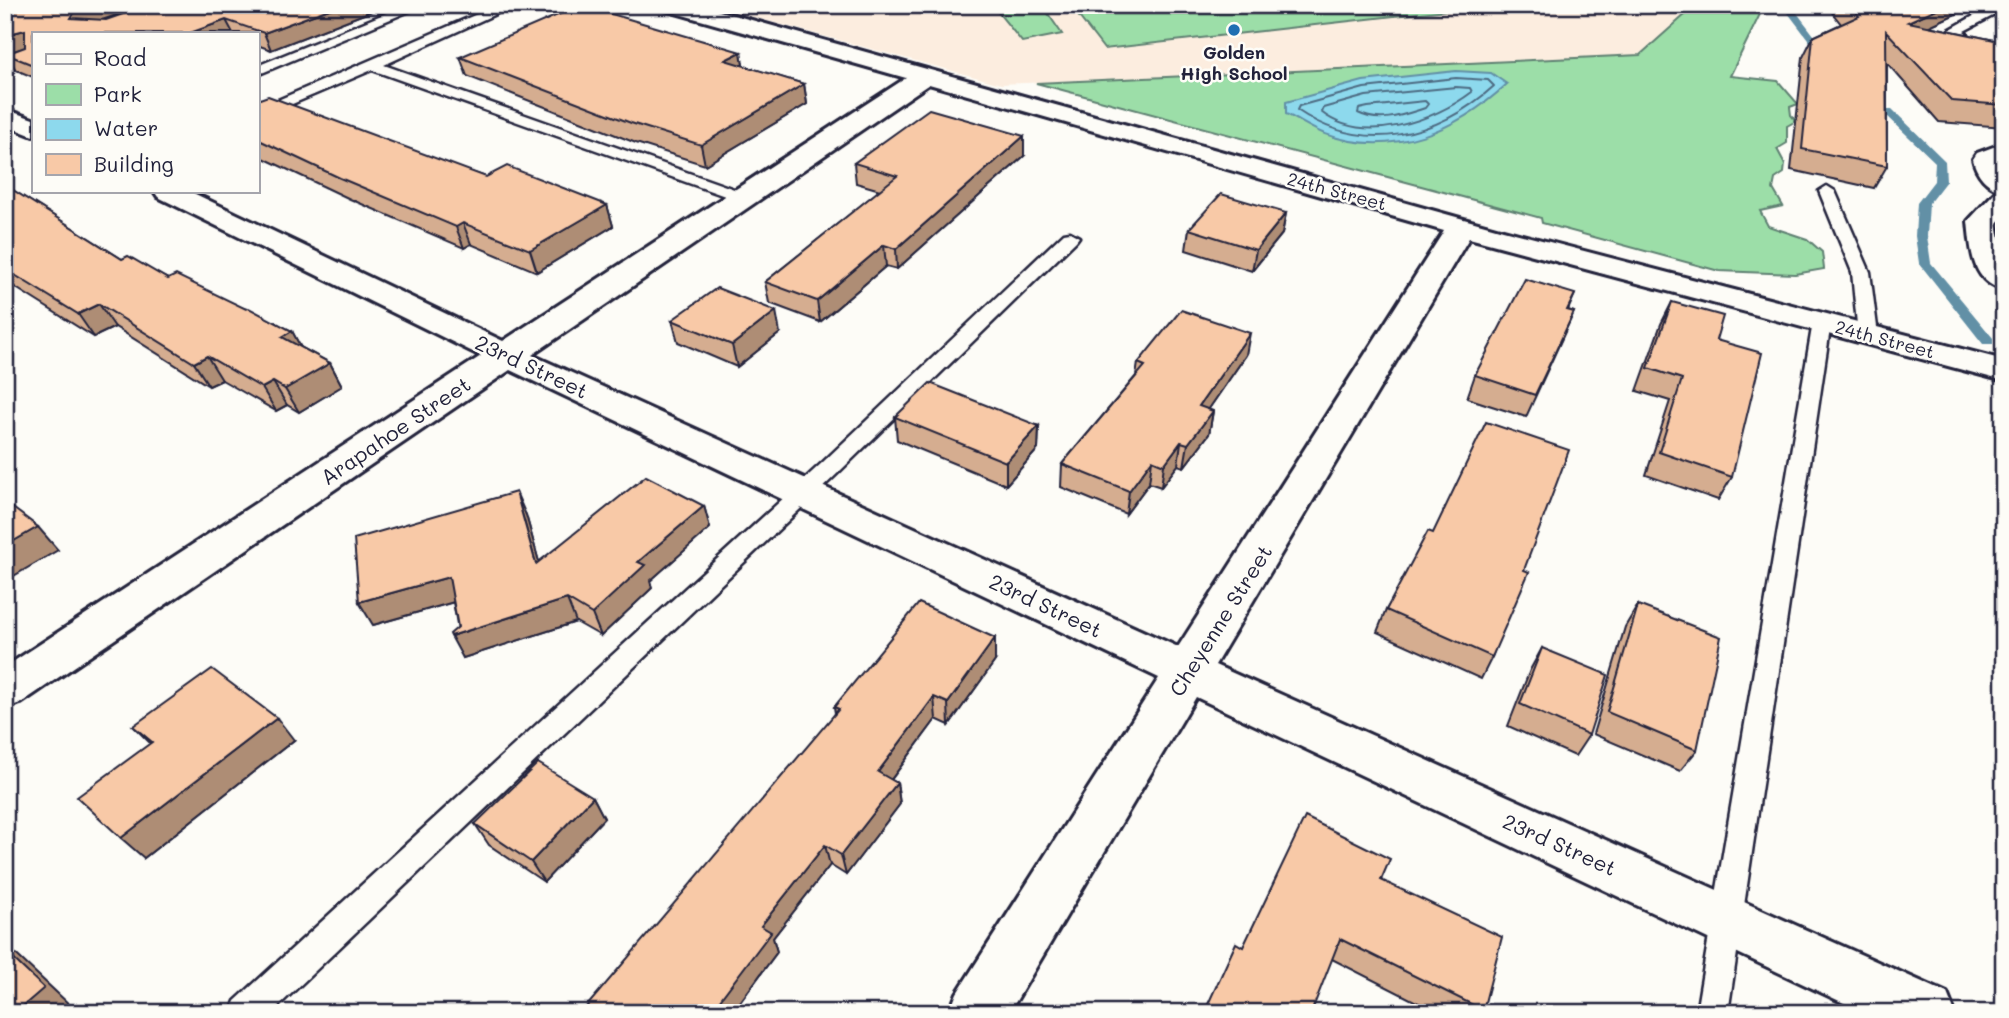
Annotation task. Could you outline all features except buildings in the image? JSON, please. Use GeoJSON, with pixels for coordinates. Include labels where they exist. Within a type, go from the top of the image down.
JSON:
{"type":"FeatureCollection","features":[{"type":"Feature","properties":{"kind":"street","name":"24th Street"},"geometry":{"type":"LineString","coordinates":[[673,5],[1462,226],[2004,371]]}},
{"type":"Feature","properties":{"kind":"street"},"geometry":{"type":"LineString","coordinates":[[5,64],[32,55]]}},
{"type":"Feature","properties":{"kind":"street","name":"Arapahoe Street"},"geometry":{"type":"LineString","coordinates":[[5,690],[924,77]]}},
{"type":"Feature","properties":{"kind":"street"},"geometry":{"type":"LineString","coordinates":[[5,116],[32,128]]}},
{"type":"Feature","properties":{"kind":"street"},"geometry":{"type":"LineString","coordinates":[[2004,151],[1986,159],[1988,169],[2004,183]]}},
{"type":"Feature","properties":{"kind":"street","name":"23rd Street"},"geometry":{"type":"LineString","coordinates":[[170,192],[507,356],[1236,696],[1927,1013]]}},
{"type":"Feature","properties":{"kind":"street"},"geometry":{"type":"LineString","coordinates":[[2004,200],[1982,220],[1987,263],[2004,281]]}},
{"type":"Feature","properties":{"kind":"street","name":"Cheyenne Street"},"geometry":{"type":"LineString","coordinates":[[976,1013],[1462,226]]}},
{"type":"Feature","properties":{"kind":"lane"},"geometry":{"type":"LineString","coordinates":[[259,70],[418,5]]}},
{"type":"Feature","properties":{"kind":"lane"},"geometry":{"type":"LineString","coordinates":[[259,114],[509,5]]}},
{"type":"Feature","properties":{"kind":"lane"},"geometry":{"type":"LineString","coordinates":[[2003,5],[1956,30],[1968,45],[1989,56],[2004,56]]}},
{"type":"Feature","properties":{"kind":"lane"},"geometry":{"type":"LineString","coordinates":[[372,65],[745,198]]}},
{"type":"Feature","properties":{"kind":"lane"},"geometry":{"type":"LineString","coordinates":[[1827,191],[1861,272],[1868,335]]}},
{"type":"Feature","properties":{"kind":"lane"},"geometry":{"type":"LineString","coordinates":[[247,1013],[802,493],[1070,237]]}},
{"type":"Feature","properties":{"kind":"lane"},"geometry":{"type":"LineString","coordinates":[[1712,1013],[1822,322]]}},
{"type":"Feature","properties":{"kind":"shaded area","name":"Golden High School"},"geometry":{"type":"Polygon","coordinates":[[[709,5],[1696,5],[1640,55],[1001,84],[709,5]]]}},
{"type":"Feature","properties":{"kind":"green space"},"geometry":{"type":"Polygon","coordinates":[[[992,5],[1042,5],[1062,34],[1022,42],[992,5]]]}},
{"type":"Feature","properties":{"kind":"green space"},"geometry":{"type":"Polygon","coordinates":[[[1070,5],[1491,5],[1104,49],[1070,5]]]}},
{"type":"Feature","properties":{"kind":"green space"},"geometry":{"type":"Polygon","coordinates":[[[1696,5],[1760,5],[1763,8],[1730,76],[1778,81],[1798,104],[1790,107],[1791,115],[1796,121],[1787,126],[1787,143],[1777,149],[1785,164],[1784,173],[1775,179],[1773,189],[1783,206],[1760,211],[1768,226],[1807,239],[1822,252],[1824,269],[1795,274],[1719,271],[1542,223],[1541,218],[1036,83],[1640,55],[1696,5]]]}},
{"type":"Feature","properties":{"kind":"water"},"geometry":{"type":"Polygon","coordinates":[[[1456,71],[1491,73],[1507,84],[1467,115],[1423,136],[1375,143],[1350,141],[1315,130],[1286,114],[1286,102],[1363,81],[1456,71]]]}},
{"type":"Feature","properties":{"kind":"waterway"},"geometry":{"type":"LineString","coordinates":[[1786,5],[1817,45],[1826,49]]}},
{"type":"Feature","properties":{"kind":"waterway"},"geometry":{"type":"LineString","coordinates":[[1888,111],[1940,161],[1940,181],[1923,203],[1921,236],[1925,263],[1988,341]]}},
{"type":"Feature","properties":{"kind":"place","name":"Golden High School"},"geometry":{"type":"Point","coordinates":[1234,30]}}]}
